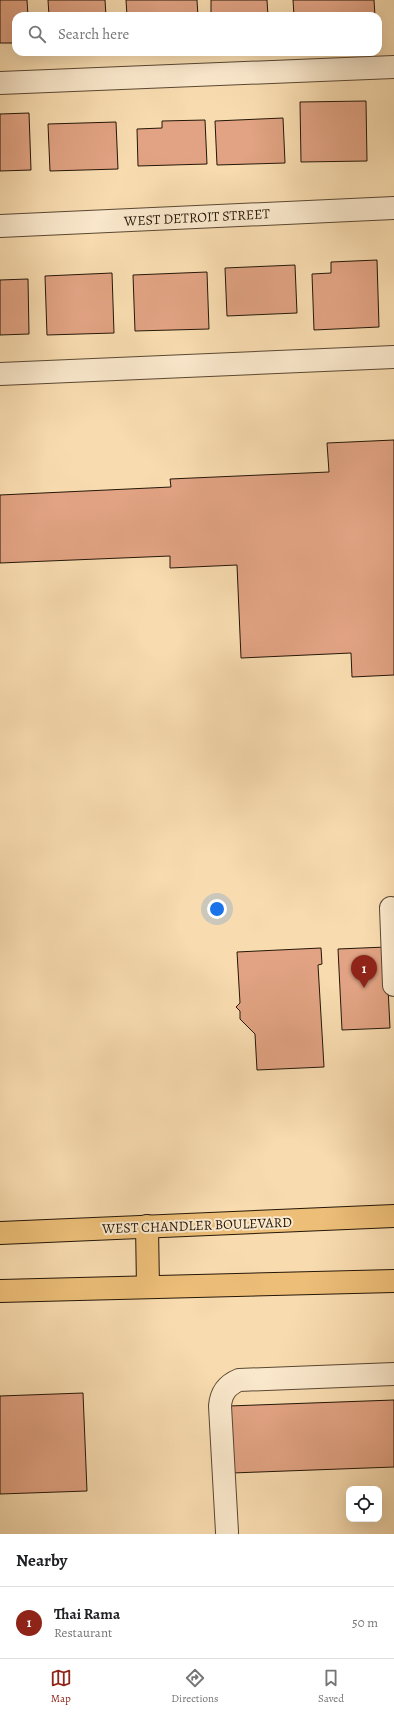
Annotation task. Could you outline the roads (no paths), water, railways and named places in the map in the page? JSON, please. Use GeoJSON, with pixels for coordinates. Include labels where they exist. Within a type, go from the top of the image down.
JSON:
{"type":"FeatureCollection","features":[{"type":"Feature","properties":{"kind":"main road","name":"WEST CHANDLER BOULEVARD"},"geometry":{"type":"LineString","coordinates":[[0,1233],[394,1216]]}},
{"type":"Feature","properties":{"kind":"main road"},"geometry":{"type":"LineString","coordinates":[[148,1226],[148,1287]]}},
{"type":"Feature","properties":{"kind":"main road"},"geometry":{"type":"LineString","coordinates":[[0,1291],[394,1281]]}},
{"type":"Feature","properties":{"kind":"street"},"geometry":{"type":"LineString","coordinates":[[0,83],[394,67]]}},
{"type":"Feature","properties":{"kind":"street","name":"WEST DETROIT STREET"},"geometry":{"type":"LineString","coordinates":[[0,226],[394,208]]}},
{"type":"Feature","properties":{"kind":"street"},"geometry":{"type":"LineString","coordinates":[[0,374],[394,358]]}},
{"type":"Feature","properties":{"kind":"street"},"geometry":{"type":"LineString","coordinates":[[391,908],[394,985]]}},
{"type":"Feature","properties":{"kind":"street"},"geometry":{"type":"LineString","coordinates":[[227,1532],[220,1406],[223,1393],[229,1386],[239,1380],[394,1374]]}},
{"type":"Feature","properties":{"kind":"place","name":"Thai Rama"},"geometry":{"type":"Point","coordinates":[364,988]}}]}
